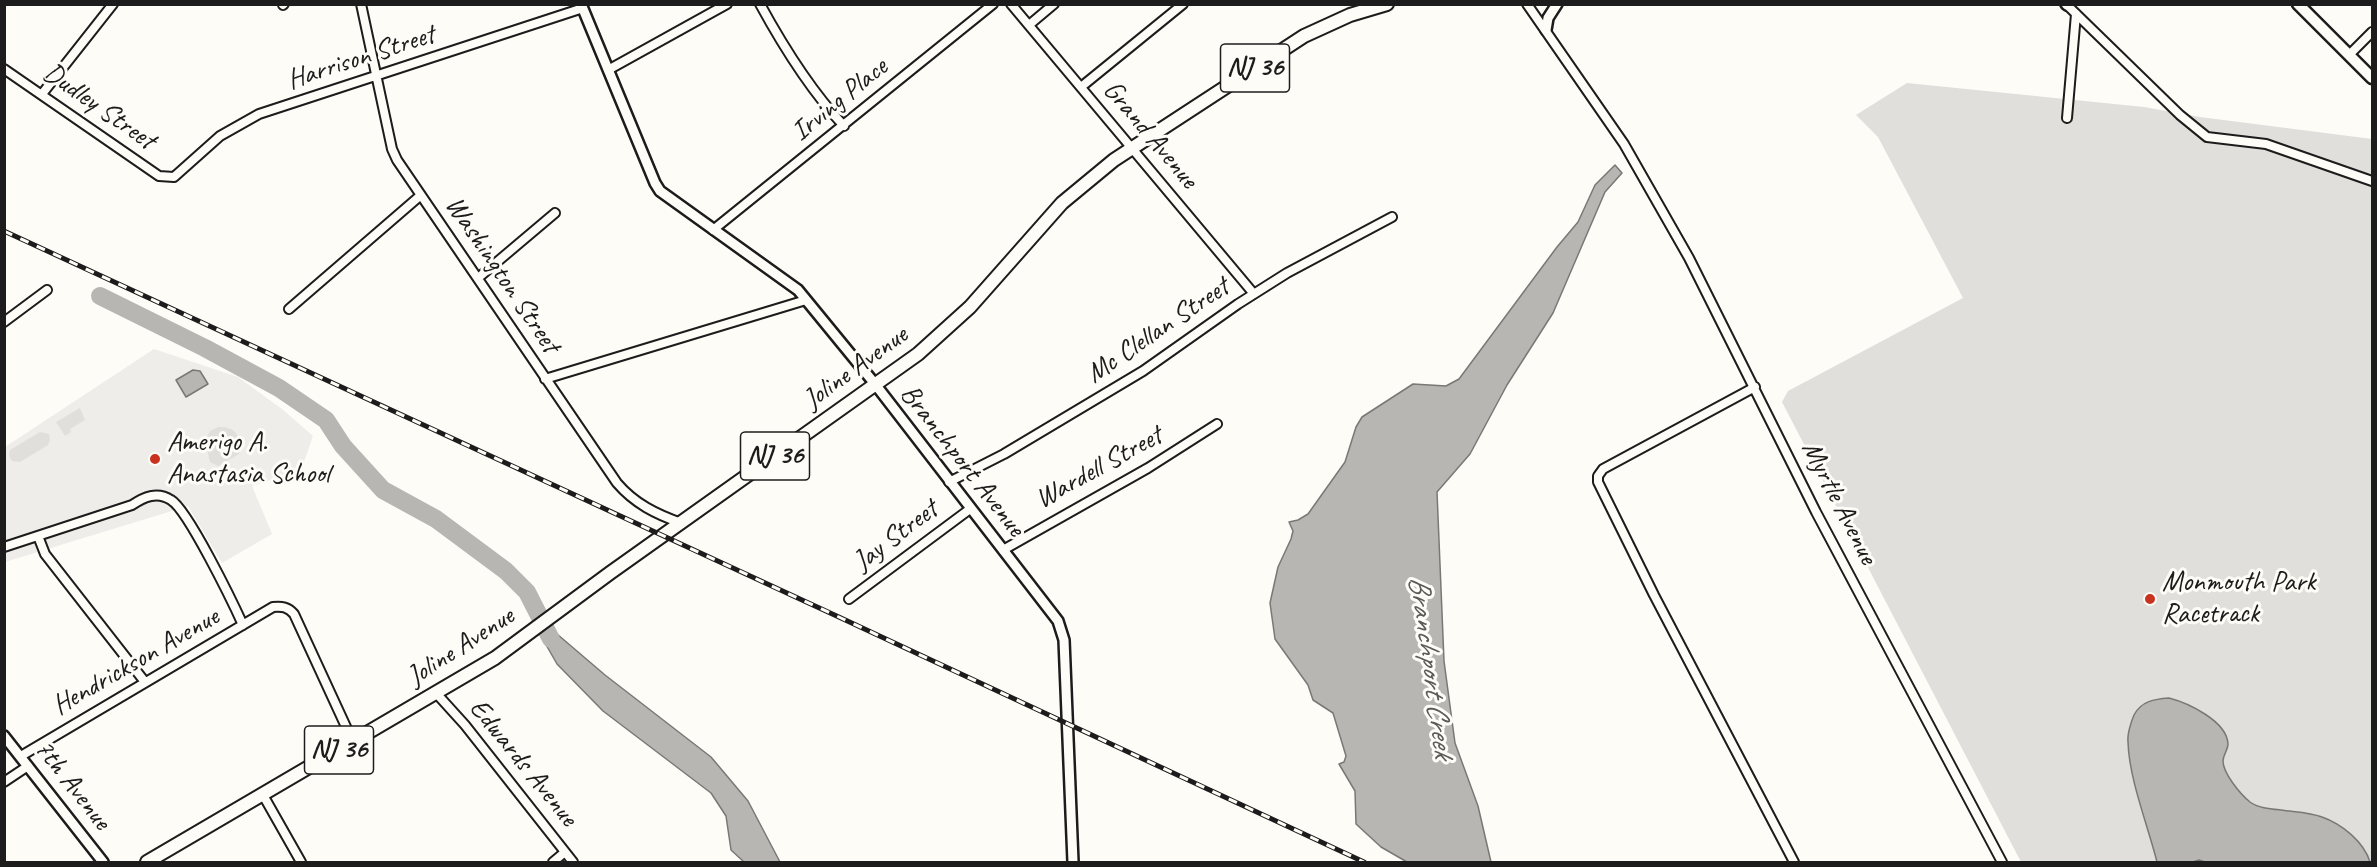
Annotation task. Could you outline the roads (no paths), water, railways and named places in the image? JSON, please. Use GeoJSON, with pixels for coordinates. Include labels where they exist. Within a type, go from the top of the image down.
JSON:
{"type":"FeatureCollection","features":[{"type":"Feature","properties":{"kind":"main road","name":"Joline Avenue"},"geometry":{"type":"LineString","coordinates":[[147,862],[495,658],[558,610],[918,354],[970,307],[1062,203],[1099,171],[1304,36],[1350,15],[1387,4]]}},
{"type":"Feature","properties":{"kind":"main road"},"geometry":{"type":"LineString","coordinates":[[2298,4],[2373,78]]}},
{"type":"Feature","properties":{"kind":"street"},"geometry":{"type":"LineString","coordinates":[[42,94],[113,4]]}},
{"type":"Feature","properties":{"kind":"street","name":"Washington Street"},"geometry":{"type":"LineString","coordinates":[[361,4],[392,149],[617,483],[628,496],[659,515],[681,523]]}},
{"type":"Feature","properties":{"kind":"street"},"geometry":{"type":"LineString","coordinates":[[608,70],[727,4]]}},
{"type":"Feature","properties":{"kind":"street"},"geometry":{"type":"LineString","coordinates":[[760,4],[778,38],[808,84],[844,126]]}},
{"type":"Feature","properties":{"kind":"street","name":"Irving Place"},"geometry":{"type":"LineString","coordinates":[[714,230],[993,4]]}},
{"type":"Feature","properties":{"kind":"street","name":"Grand Avenue"},"geometry":{"type":"LineString","coordinates":[[1011,4],[1254,294]]}},
{"type":"Feature","properties":{"kind":"street"},"geometry":{"type":"LineString","coordinates":[[1029,25],[1054,4]]}},
{"type":"Feature","properties":{"kind":"street"},"geometry":{"type":"LineString","coordinates":[[1081,87],[1183,4]]}},
{"type":"Feature","properties":{"kind":"street"},"geometry":{"type":"LineString","coordinates":[[1527,4],[1546,30]]}},
{"type":"Feature","properties":{"kind":"street"},"geometry":{"type":"LineString","coordinates":[[1546,30],[1548,18],[1557,4]]}},
{"type":"Feature","properties":{"kind":"street"},"geometry":{"type":"LineString","coordinates":[[2067,5],[2180,115],[2207,136],[2266,144],[2373,181]]}},
{"type":"Feature","properties":{"kind":"street","name":"Harrison Street"},"geometry":{"type":"LineString","coordinates":[[169,178],[174,177],[220,136],[245,120],[582,6]]}},
{"type":"Feature","properties":{"kind":"street","name":"Branchport Avenue"},"geometry":{"type":"LineString","coordinates":[[582,6],[654,183],[665,196],[798,290],[875,384],[1062,628],[1073,862]]}},
{"type":"Feature","properties":{"kind":"street"},"geometry":{"type":"LineString","coordinates":[[2067,118],[2076,14]]}},
{"type":"Feature","properties":{"kind":"street","name":"Myrtle Avenue"},"geometry":{"type":"LineString","coordinates":[[1546,30],[1630,154],[1689,258],[1816,512],[2002,862]]}},
{"type":"Feature","properties":{"kind":"street"},"geometry":{"type":"LineString","coordinates":[[2349,55],[2373,32]]}},
{"type":"Feature","properties":{"kind":"street","name":"Dudley Street"},"geometry":{"type":"LineString","coordinates":[[5,71],[42,94],[159,176],[169,178]]}},
{"type":"Feature","properties":{"kind":"street"},"geometry":{"type":"LineString","coordinates":[[289,309],[421,195]]}},
{"type":"Feature","properties":{"kind":"street"},"geometry":{"type":"LineString","coordinates":[[478,278],[555,213]]}},
{"type":"Feature","properties":{"kind":"street","name":"Mc Clellan Street"},"geometry":{"type":"LineString","coordinates":[[949,482],[1004,454],[1134,377],[1287,273],[1392,217]]}},
{"type":"Feature","properties":{"kind":"street"},"geometry":{"type":"LineString","coordinates":[[4,322],[47,290]]}},
{"type":"Feature","properties":{"kind":"street"},"geometry":{"type":"LineString","coordinates":[[545,379],[806,300]]}},
{"type":"Feature","properties":{"kind":"street"},"geometry":{"type":"LineString","coordinates":[[1755,387],[1603,469],[1598,482],[1649,586],[1794,862]]}},
{"type":"Feature","properties":{"kind":"street","name":"Wardell Street"},"geometry":{"type":"LineString","coordinates":[[1003,550],[1148,468],[1217,424]]}},
{"type":"Feature","properties":{"kind":"street"},"geometry":{"type":"LineString","coordinates":[[4,547],[132,505],[146,496],[165,497],[177,505],[206,552],[243,625]]}},
{"type":"Feature","properties":{"kind":"street","name":"Jay Street"},"geometry":{"type":"LineString","coordinates":[[849,599],[970,510]]}},
{"type":"Feature","properties":{"kind":"street"},"geometry":{"type":"LineString","coordinates":[[38,536],[45,554],[146,682]]}},
{"type":"Feature","properties":{"kind":"street","name":"Hendrickson Avenue"},"geometry":{"type":"LineString","coordinates":[[21,756],[273,607],[280,606],[292,612],[353,742]]}},
{"type":"Feature","properties":{"kind":"street","name":"Edwards Avenue"},"geometry":{"type":"LineString","coordinates":[[436,693],[465,725],[573,862]]}},
{"type":"Feature","properties":{"kind":"street","name":"7th Avenue"},"geometry":{"type":"LineString","coordinates":[[4,736],[104,862]]}},
{"type":"Feature","properties":{"kind":"street"},"geometry":{"type":"LineString","coordinates":[[4,782],[28,766]]}},
{"type":"Feature","properties":{"kind":"street"},"geometry":{"type":"LineString","coordinates":[[263,795],[301,862]]}},
{"type":"Feature","properties":{"kind":"street"},"geometry":{"type":"LineString","coordinates":[[553,862],[565,852]]}},
{"type":"Feature","properties":{"kind":"water","name":"Branchport Creek"},"geometry":{"type":"Polygon","coordinates":[[[1615,165],[1622,173],[1605,192],[1553,313],[1507,385],[1470,454],[1437,492],[1444,661],[1455,743],[1478,806],[1491,862],[1407,862],[1381,847],[1356,824],[1355,791],[1339,764],[1344,762],[1346,756],[1333,713],[1313,700],[1308,685],[1275,639],[1270,603],[1278,567],[1293,531],[1289,522],[1308,514],[1345,462],[1356,427],[1362,417],[1413,384],[1446,386],[1459,379],[1578,222],[1595,185],[1615,165]]]}},
{"type":"Feature","properties":{"kind":"water"},"geometry":{"type":"Polygon","coordinates":[[[193,370],[200,371],[208,384],[186,397],[176,380],[193,370]]]}},
{"type":"Feature","properties":{"kind":"water"},"geometry":{"type":"Polygon","coordinates":[[[557,634],[605,675],[711,757],[748,801],[780,862],[744,862],[731,850],[726,816],[711,793],[603,711],[557,664],[545,643],[557,634]]]}},
{"type":"Feature","properties":{"kind":"water"},"geometry":{"type":"Polygon","coordinates":[[[2169,698],[2205,714],[2221,728],[2228,744],[2223,761],[2224,766],[2237,789],[2250,802],[2265,808],[2312,814],[2330,820],[2357,841],[2370,862],[2205,862],[2199,860],[2157,862],[2135,787],[2128,739],[2133,718],[2140,707],[2154,700],[2169,698]]]}},
{"type":"Feature","properties":{"kind":"waterway"},"geometry":{"type":"LineString","coordinates":[[100,296],[279,388],[326,420],[343,446],[383,490],[436,519],[506,571],[527,592],[551,639]]}},
{"type":"Feature","properties":{"kind":"railway"},"geometry":{"type":"LineString","coordinates":[[4,231],[1364,862]]}},
{"type":"Feature","properties":{"kind":"place","name":"Amerigo A. Anastasia School"},"geometry":{"type":"Point","coordinates":[155,459]}},
{"type":"Feature","properties":{"kind":"place","name":"Monmouth Park Racetrack"},"geometry":{"type":"Point","coordinates":[2150,599]}}]}
